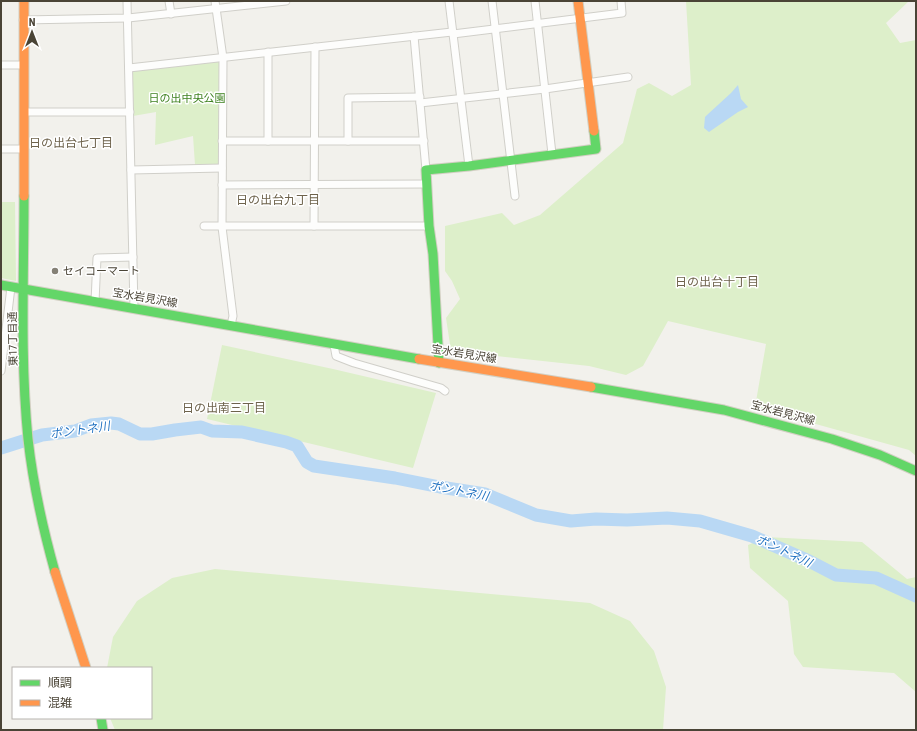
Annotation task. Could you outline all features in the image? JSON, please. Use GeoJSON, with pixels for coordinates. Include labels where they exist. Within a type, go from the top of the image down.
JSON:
{"type":"FeatureCollection","features":[{"type":"Feature","properties":{"kind":"street","name":"東17丁目通"},"geometry":{"type":"LineString","coordinates":[[24,1],[24,290],[27,427],[31,464],[44,530],[63,602],[86,667]]}},
{"type":"Feature","properties":{"kind":"street"},"geometry":{"type":"LineString","coordinates":[[128,1],[134,309]]}},
{"type":"Feature","properties":{"kind":"street"},"geometry":{"type":"LineString","coordinates":[[169,1],[171,14]]}},
{"type":"Feature","properties":{"kind":"street"},"geometry":{"type":"LineString","coordinates":[[215,1],[223,58],[222,226],[233,316],[231,325]]}},
{"type":"Feature","properties":{"kind":"street"},"geometry":{"type":"LineString","coordinates":[[24,20],[128,18],[216,9],[263,2],[286,1]]}},
{"type":"Feature","properties":{"kind":"street"},"geometry":{"type":"LineString","coordinates":[[449,1],[469,166]]}},
{"type":"Feature","properties":{"kind":"street"},"geometry":{"type":"LineString","coordinates":[[492,1],[515,196]]}},
{"type":"Feature","properties":{"kind":"street"},"geometry":{"type":"LineString","coordinates":[[535,1],[552,154]]}},
{"type":"Feature","properties":{"kind":"street"},"geometry":{"type":"LineString","coordinates":[[426,170],[469,166],[596,149],[578,1]]}},
{"type":"Feature","properties":{"kind":"street"},"geometry":{"type":"LineString","coordinates":[[129,68],[414,36],[496,29],[622,13],[621,1]]}},
{"type":"Feature","properties":{"kind":"street"},"geometry":{"type":"LineString","coordinates":[[414,36],[424,141],[429,226],[433,254],[439,363]]}},
{"type":"Feature","properties":{"kind":"street"},"geometry":{"type":"LineString","coordinates":[[314,226],[315,47]]}},
{"type":"Feature","properties":{"kind":"street"},"geometry":{"type":"LineString","coordinates":[[268,52],[268,141]]}},
{"type":"Feature","properties":{"kind":"street"},"geometry":{"type":"LineString","coordinates":[[1,65],[24,65]]}},
{"type":"Feature","properties":{"kind":"street"},"geometry":{"type":"LineString","coordinates":[[348,141],[348,98],[420,100],[460,98],[545,89],[628,77]]}},
{"type":"Feature","properties":{"kind":"street"},"geometry":{"type":"LineString","coordinates":[[24,112],[130,112]]}},
{"type":"Feature","properties":{"kind":"street"},"geometry":{"type":"LineString","coordinates":[[222,141],[424,141]]}},
{"type":"Feature","properties":{"kind":"street"},"geometry":{"type":"LineString","coordinates":[[1,149],[24,149]]}},
{"type":"Feature","properties":{"kind":"street"},"geometry":{"type":"LineString","coordinates":[[131,170],[222,168]]}},
{"type":"Feature","properties":{"kind":"street"},"geometry":{"type":"LineString","coordinates":[[222,184],[427,184]]}},
{"type":"Feature","properties":{"kind":"street"},"geometry":{"type":"LineString","coordinates":[[204,226],[429,226]]}},
{"type":"Feature","properties":{"kind":"street"},"geometry":{"type":"LineString","coordinates":[[95,302],[97,258],[133,257]]}},
{"type":"Feature","properties":{"kind":"street","name":"宝水岩見沢線"},"geometry":{"type":"LineString","coordinates":[[1,285],[231,325],[334,345],[672,400],[724,410],[832,439],[880,455],[916,471]]}},
{"type":"Feature","properties":{"kind":"street"},"geometry":{"type":"LineString","coordinates":[[1,371],[3,332],[11,287]]}},
{"type":"Feature","properties":{"kind":"street"},"geometry":{"type":"LineString","coordinates":[[334,345],[336,356],[354,363],[441,388],[445,391]]}},
{"type":"Feature","properties":{"kind":"street"},"geometry":{"type":"LineString","coordinates":[[101,719],[103,730]]}},
{"type":"Feature","properties":{"kind":"green space"},"geometry":{"type":"Polygon","coordinates":[[[686,1],[909,1],[886,23],[900,43],[916,40],[916,456],[909,450],[755,407],[766,344],[668,321],[643,366],[626,375],[589,366],[451,351],[446,318],[460,299],[452,281],[445,271],[445,226],[502,213],[514,225],[540,215],[623,143],[637,89],[649,83],[672,96],[691,85],[686,1]]]}},
{"type":"Feature","properties":{"kind":"green space","name":"日の出中央公園"},"geometry":{"type":"Polygon","coordinates":[[[221,60],[220,165],[195,165],[193,136],[155,145],[156,112],[133,116],[132,70],[221,60]]]}},
{"type":"Feature","properties":{"kind":"green space"},"geometry":{"type":"Polygon","coordinates":[[[1,202],[15,202],[16,281],[1,278],[1,202]]]}},
{"type":"Feature","properties":{"kind":"green space"},"geometry":{"type":"Polygon","coordinates":[[[222,345],[436,393],[413,468],[207,419],[222,345]]]}},
{"type":"Feature","properties":{"kind":"green space"},"geometry":{"type":"Polygon","coordinates":[[[766,537],[862,542],[907,579],[916,577],[916,692],[894,673],[803,667],[794,654],[788,601],[750,568],[748,545],[766,537]]]}},
{"type":"Feature","properties":{"kind":"green space"},"geometry":{"type":"Polygon","coordinates":[[[215,569],[590,603],[630,621],[654,651],[666,687],[663,730],[115,730],[110,719],[152,719],[152,667],[107,667],[113,637],[137,601],[172,578],[215,569]]]}},
{"type":"Feature","properties":{"kind":"water"},"geometry":{"type":"Polygon","coordinates":[[[738,85],[741,99],[748,107],[709,132],[704,128],[705,117],[738,85]]]}},
{"type":"Feature","properties":{"kind":"waterway","name":"ポントネ川"},"geometry":{"type":"LineString","coordinates":[[1,448],[42,435],[75,431],[91,425],[111,423],[119,424],[140,434],[152,434],[201,427],[212,431],[242,432],[297,446],[307,462],[314,466],[395,478],[485,494],[536,515],[571,521],[596,519],[627,520],[667,518],[700,521],[752,536],[809,561],[836,575],[876,578],[916,596]]}},
{"type":"Feature","properties":{"kind":"traffic: fast"},"geometry":{"type":"LineString","coordinates":[[439,363],[433,254],[429,226],[426,170],[469,166],[596,149],[594,131]]}},
{"type":"Feature","properties":{"kind":"traffic: fast"},"geometry":{"type":"LineString","coordinates":[[24,196],[23,348],[28,439],[39,506],[55,572]]}},
{"type":"Feature","properties":{"kind":"traffic: fast"},"geometry":{"type":"LineString","coordinates":[[1,285],[419,359]]}},
{"type":"Feature","properties":{"kind":"traffic: fast"},"geometry":{"type":"LineString","coordinates":[[591,387],[724,410],[832,439],[880,455],[916,471]]}},
{"type":"Feature","properties":{"kind":"traffic: fast"},"geometry":{"type":"LineString","coordinates":[[101,719],[103,730]]}},
{"type":"Feature","properties":{"kind":"traffic: slow"},"geometry":{"type":"LineString","coordinates":[[24,1],[24,196]]}},
{"type":"Feature","properties":{"kind":"traffic: slow"},"geometry":{"type":"LineString","coordinates":[[578,1],[594,131]]}},
{"type":"Feature","properties":{"kind":"traffic: slow"},"geometry":{"type":"LineString","coordinates":[[419,359],[591,387]]}},
{"type":"Feature","properties":{"kind":"traffic: slow"},"geometry":{"type":"LineString","coordinates":[[55,572],[86,667]]}},
{"type":"Feature","properties":{"kind":"place","name":"セイコーマート"},"geometry":{"type":"Point","coordinates":[55,271]}},
{"type":"Feature","properties":{"kind":"district","name":"日の出台七丁目"},"geometry":{"type":"Point","coordinates":[71,143]}},
{"type":"Feature","properties":{"kind":"district","name":"日の出台九丁目"},"geometry":{"type":"Point","coordinates":[278,200]}},
{"type":"Feature","properties":{"kind":"district","name":"日の出台十丁目"},"geometry":{"type":"Point","coordinates":[717,282]}},
{"type":"Feature","properties":{"kind":"district","name":"日の出南三丁目"},"geometry":{"type":"Point","coordinates":[224,408]}}]}
